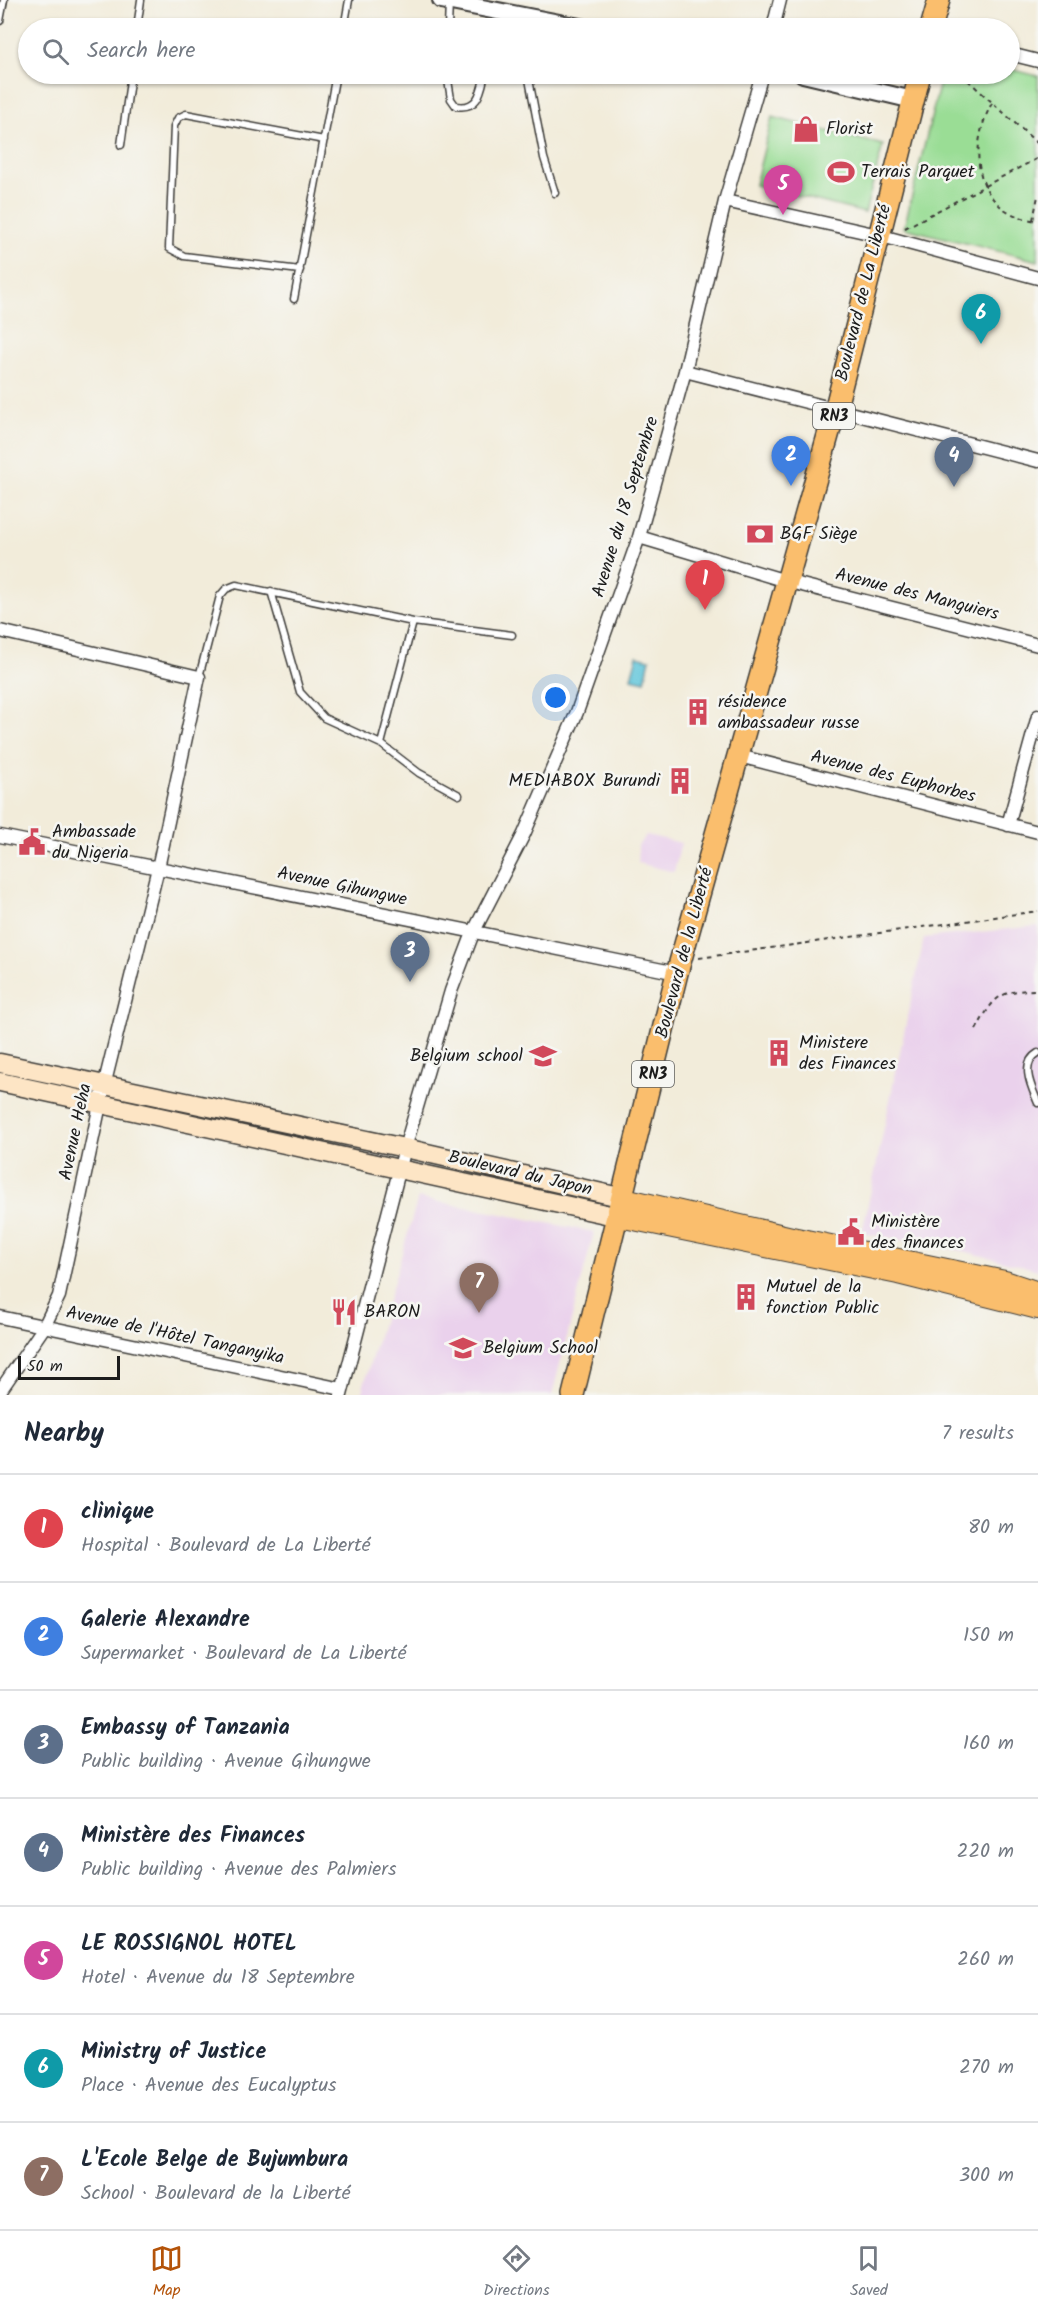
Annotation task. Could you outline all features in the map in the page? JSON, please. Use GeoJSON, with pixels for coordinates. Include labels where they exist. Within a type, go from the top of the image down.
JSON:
{"type":"FeatureCollection","features":[{"type":"Feature","properties":{"kind":"highway"},"geometry":{"type":"LineString","coordinates":[[934,18],[939,0]]}},
{"type":"Feature","properties":{"kind":"highway","name":"Boulevard de La Liberté"},"geometry":{"type":"LineString","coordinates":[[739,756],[836,408],[917,84]]}},
{"type":"Feature","properties":{"kind":"highway","name":"Boulevard de la Liberté"},"geometry":{"type":"LineString","coordinates":[[573,1395],[679,967],[739,756]]}},
{"type":"Feature","properties":{"kind":"main road","name":"Boulevard du Japon"},"geometry":{"type":"LineString","coordinates":[[0,1063],[102,1095],[400,1171],[621,1207],[972,1282],[1038,1292]]}},
{"type":"Feature","properties":{"kind":"main road","name":"Boulevard du Japon"},"geometry":{"type":"LineString","coordinates":[[0,1082],[102,1095],[405,1148],[621,1207]]}},
{"type":"Feature","properties":{"kind":"main road","name":"Boulevard du Japon"},"geometry":{"type":"LineString","coordinates":[[972,1282],[1038,1309]]}},
{"type":"Feature","properties":{"kind":"street"},"geometry":{"type":"LineString","coordinates":[[776,18],[780,0]]}},
{"type":"Feature","properties":{"kind":"street"},"geometry":{"type":"LineString","coordinates":[[445,1],[533,18]]}},
{"type":"Feature","properties":{"kind":"street"},"geometry":{"type":"LineString","coordinates":[[1020,56],[1038,61]]}},
{"type":"Feature","properties":{"kind":"street","name":"Avenue du 18 Septembre"},"geometry":{"type":"LineString","coordinates":[[341,1392],[405,1148],[451,991],[472,933],[524,834],[577,712],[639,537],[685,370],[725,201],[759,84]]}},
{"type":"Feature","properties":{"kind":"street"},"geometry":{"type":"LineString","coordinates":[[845,84],[913,100]]}},
{"type":"Feature","properties":{"kind":"street"},"geometry":{"type":"LineString","coordinates":[[725,201],[878,236],[1038,278]]}},
{"type":"Feature","properties":{"kind":"street"},"geometry":{"type":"LineString","coordinates":[[685,370],[1038,461]]}},
{"type":"Feature","properties":{"kind":"street","name":"Avenue des Manguiers"},"geometry":{"type":"LineString","coordinates":[[639,537],[786,581],[1038,645]]}},
{"type":"Feature","properties":{"kind":"street"},"geometry":{"type":"LineString","coordinates":[[0,631],[200,677]]}},
{"type":"Feature","properties":{"kind":"street","name":"Avenue Heha"},"geometry":{"type":"LineString","coordinates":[[0,1391],[44,1327],[59,1296],[102,1095],[158,868],[200,677]]}},
{"type":"Feature","properties":{"kind":"street"},"geometry":{"type":"LineString","coordinates":[[1008,825],[1038,716]]}},
{"type":"Feature","properties":{"kind":"street","name":"Avenue des Euphorbes"},"geometry":{"type":"LineString","coordinates":[[739,756],[1038,832]]}},
{"type":"Feature","properties":{"kind":"street","name":"Avenue Gihungwe"},"geometry":{"type":"LineString","coordinates":[[0,836],[472,933],[679,967]]}},
{"type":"Feature","properties":{"kind":"street","name":"Avenue de l'Hôtel Tanganyika"},"geometry":{"type":"LineString","coordinates":[[0,1317],[341,1392]]}},
{"type":"Feature","properties":{"kind":"lane"},"geometry":{"type":"LineString","coordinates":[[0,21],[4,0]]}},
{"type":"Feature","properties":{"kind":"lane"},"geometry":{"type":"LineString","coordinates":[[138,18],[141,0]]}},
{"type":"Feature","properties":{"kind":"lane"},"geometry":{"type":"LineString","coordinates":[[346,18],[349,0]]}},
{"type":"Feature","properties":{"kind":"lane"},"geometry":{"type":"LineString","coordinates":[[445,1],[447,18]]}},
{"type":"Feature","properties":{"kind":"lane"},"geometry":{"type":"LineString","coordinates":[[121,145],[130,84]]}},
{"type":"Feature","properties":{"kind":"lane"},"geometry":{"type":"LineString","coordinates":[[294,299],[334,84]]}},
{"type":"Feature","properties":{"kind":"lane"},"geometry":{"type":"LineString","coordinates":[[449,84],[451,99],[456,106],[463,107],[472,106],[478,99],[482,84]]}},
{"type":"Feature","properties":{"kind":"lane"},"geometry":{"type":"LineString","coordinates":[[530,84],[544,158],[555,193]]}},
{"type":"Feature","properties":{"kind":"lane"},"geometry":{"type":"LineString","coordinates":[[300,270],[184,256],[169,248],[174,126],[178,118],[186,114],[324,140]]}},
{"type":"Feature","properties":{"kind":"lane"},"geometry":{"type":"LineString","coordinates":[[200,677],[220,596],[226,588],[236,585],[413,622],[512,635]]}},
{"type":"Feature","properties":{"kind":"lane"},"geometry":{"type":"LineString","coordinates":[[272,591],[300,692],[324,718],[381,744],[419,773],[459,795]]}},
{"type":"Feature","properties":{"kind":"lane"},"geometry":{"type":"LineString","coordinates":[[381,744],[413,622]]}},
{"type":"Feature","properties":{"kind":"lane"},"geometry":{"type":"LineString","coordinates":[[1038,1053],[1029,1065],[1028,1076],[1038,1102]]}},
{"type":"Feature","properties":{"kind":"path"},"geometry":{"type":"LineString","coordinates":[[972,84],[1038,144]]}},
{"type":"Feature","properties":{"kind":"path"},"geometry":{"type":"LineString","coordinates":[[992,103],[985,116],[976,159],[984,186],[1005,213],[1038,221]]}},
{"type":"Feature","properties":{"kind":"path"},"geometry":{"type":"LineString","coordinates":[[904,228],[1038,158]]}},
{"type":"Feature","properties":{"kind":"path"},"geometry":{"type":"LineString","coordinates":[[1033,221],[1038,196]]}},
{"type":"Feature","properties":{"kind":"path"},"geometry":{"type":"LineString","coordinates":[[679,967],[1038,911]]}},
{"type":"Feature","properties":{"kind":"path"},"geometry":{"type":"LineString","coordinates":[[976,1030],[992,1001],[998,997],[1016,990],[1038,990]]}},
{"type":"Feature","properties":{"kind":"shaded area"},"geometry":{"type":"Polygon","coordinates":[[[646,835],[681,843],[674,872],[638,863],[638,845],[646,835]]]}},
{"type":"Feature","properties":{"kind":"shaded area"},"geometry":{"type":"Polygon","coordinates":[[[1038,926],[1038,1270],[967,1252],[862,1233],[924,938],[1038,926]]]}},
{"type":"Feature","properties":{"kind":"shaded area"},"geometry":{"type":"Polygon","coordinates":[[[418,1198],[594,1232],[552,1395],[361,1395],[418,1198]]]}},
{"type":"Feature","properties":{"kind":"green space"},"geometry":{"type":"Polygon","coordinates":[[[1020,72],[1038,76],[1038,261],[904,228],[940,84],[1020,84],[1020,72]]]}},
{"type":"Feature","properties":{"kind":"green space"},"geometry":{"type":"Polygon","coordinates":[[[772,117],[883,145],[865,213],[755,185],[772,117]]]}},
{"type":"Feature","properties":{"kind":"water"},"geometry":{"type":"Polygon","coordinates":[[[637,656],[650,659],[645,681],[631,678],[637,656]]]}},
{"type":"Feature","properties":{"kind":"place","name":"Florist"},"geometry":{"type":"Point","coordinates":[806,129]}},
{"type":"Feature","properties":{"kind":"place","name":"Terrais Parquet"},"geometry":{"type":"Point","coordinates":[841,172]}},
{"type":"Feature","properties":{"kind":"place","name":"LE ROSSIGNOL HOTEL"},"geometry":{"type":"Point","coordinates":[783,215]}},
{"type":"Feature","properties":{"kind":"place","name":"Ministry of Justice"},"geometry":{"type":"Point","coordinates":[981,344]}},
{"type":"Feature","properties":{"kind":"place","name":"Galerie Alexandre"},"geometry":{"type":"Point","coordinates":[791,486]}},
{"type":"Feature","properties":{"kind":"place","name":"Ministère des Finances"},"geometry":{"type":"Point","coordinates":[954,487]}},
{"type":"Feature","properties":{"kind":"place","name":"BGF Siège"},"geometry":{"type":"Point","coordinates":[760,534]}},
{"type":"Feature","properties":{"kind":"place","name":"clinique"},"geometry":{"type":"Point","coordinates":[705,610]}},
{"type":"Feature","properties":{"kind":"place","name":"résidence ambassadeur russe"},"geometry":{"type":"Point","coordinates":[698,712]}},
{"type":"Feature","properties":{"kind":"place","name":"MEDIABOX Burundi"},"geometry":{"type":"Point","coordinates":[680,781]}},
{"type":"Feature","properties":{"kind":"place","name":"Ambassade du Nigeria"},"geometry":{"type":"Point","coordinates":[32,842]}},
{"type":"Feature","properties":{"kind":"place","name":"Embassy of Tanzania"},"geometry":{"type":"Point","coordinates":[410,982]}},
{"type":"Feature","properties":{"kind":"place","name":"Ministere des Finances"},"geometry":{"type":"Point","coordinates":[779,1053]}},
{"type":"Feature","properties":{"kind":"place","name":"Belgium school"},"geometry":{"type":"Point","coordinates":[543,1056]}},
{"type":"Feature","properties":{"kind":"place","name":"Ministère des finances"},"geometry":{"type":"Point","coordinates":[851,1232]}},
{"type":"Feature","properties":{"kind":"place","name":"Mutuel de la fonction Public"},"geometry":{"type":"Point","coordinates":[746,1297]}},
{"type":"Feature","properties":{"kind":"place","name":"BARON"},"geometry":{"type":"Point","coordinates":[344,1312]}},
{"type":"Feature","properties":{"kind":"place","name":"L'Ecole Belge de Bujumbura"},"geometry":{"type":"Point","coordinates":[479,1313]}},
{"type":"Feature","properties":{"kind":"place","name":"Belgium School"},"geometry":{"type":"Point","coordinates":[463,1348]}}]}
